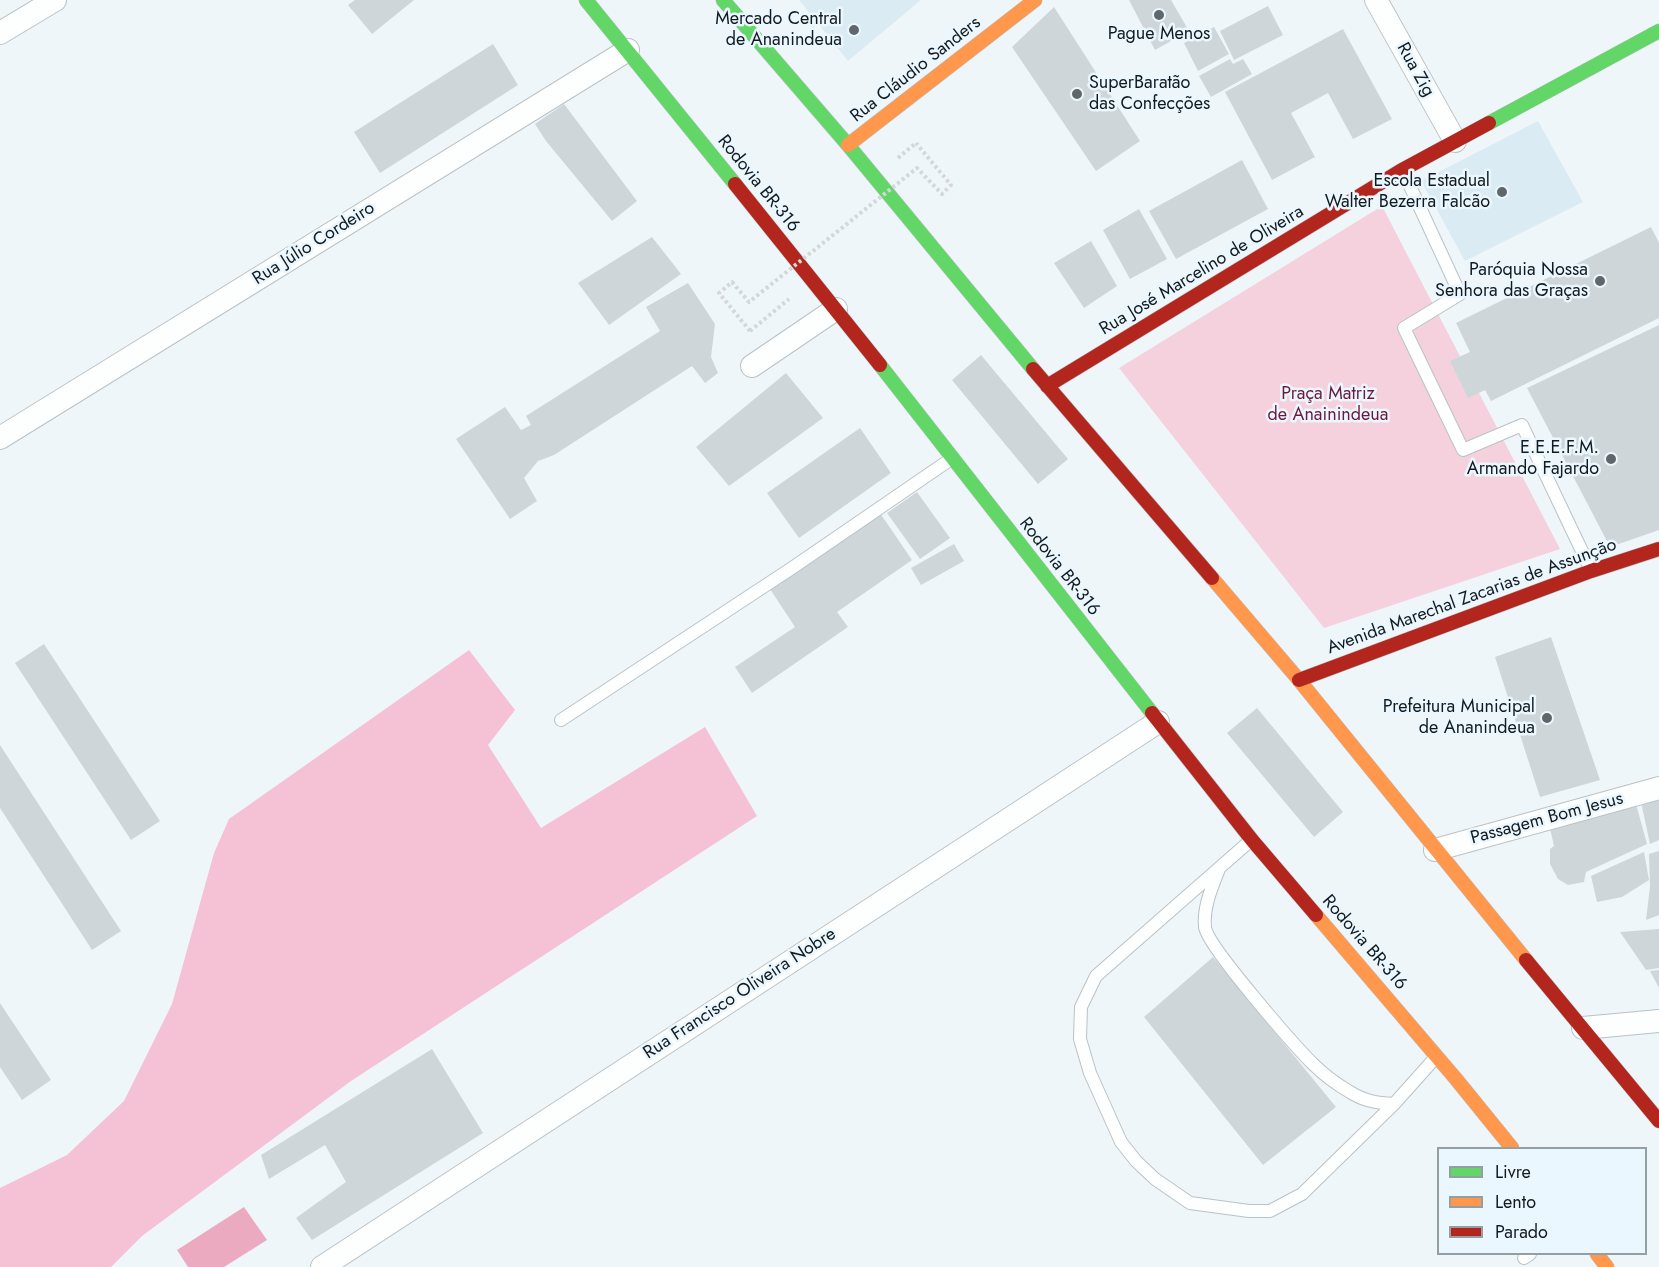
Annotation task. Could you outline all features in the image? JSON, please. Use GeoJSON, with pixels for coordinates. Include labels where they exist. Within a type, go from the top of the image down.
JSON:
{"type":"FeatureCollection","features":[{"type":"Feature","properties":{"kind":"main road","name":"Rodovia BR-316"},"geometry":{"type":"LineString","coordinates":[[586,0],[836,309],[1252,840],[1437,1056],[1510,1147]]}},
{"type":"Feature","properties":{"kind":"main road"},"geometry":{"type":"LineString","coordinates":[[723,0],[848,146],[1047,386],[1299,680],[1435,850],[1659,1121]]}},
{"type":"Feature","properties":{"kind":"main road","name":"Rua Cláudio Sanders"},"geometry":{"type":"LineString","coordinates":[[848,146],[1035,0]]}},
{"type":"Feature","properties":{"kind":"main road","name":"Rua José Marcelino de Oliveira"},"geometry":{"type":"LineString","coordinates":[[1047,386],[1402,170],[1659,31]]}},
{"type":"Feature","properties":{"kind":"main road","name":"Avenida Marechal Zacarias de Assunção"},"geometry":{"type":"LineString","coordinates":[[1299,680],[1592,571],[1659,549]]}},
{"type":"Feature","properties":{"kind":"main road"},"geometry":{"type":"LineString","coordinates":[[1598,1255],[1607,1267]]}},
{"type":"Feature","properties":{"kind":"street"},"geometry":{"type":"LineString","coordinates":[[0,33],[55,0]]}},
{"type":"Feature","properties":{"kind":"street","name":"Rua Zig"},"geometry":{"type":"LineString","coordinates":[[1376,0],[1455,141]]}},
{"type":"Feature","properties":{"kind":"street","name":"Rua Júlio Cordeiro"},"geometry":{"type":"LineString","coordinates":[[0,438],[628,50]]}},
{"type":"Feature","properties":{"kind":"street"},"geometry":{"type":"LineString","coordinates":[[752,366],[836,309]]}},
{"type":"Feature","properties":{"kind":"street","name":"Rua Francisco Oliveira Nobre"},"geometry":{"type":"LineString","coordinates":[[322,1267],[1158,722]]}},
{"type":"Feature","properties":{"kind":"street","name":"Passagem Bom Jesus"},"geometry":{"type":"LineString","coordinates":[[1435,850],[1659,788]]}},
{"type":"Feature","properties":{"kind":"street"},"geometry":{"type":"LineString","coordinates":[[1583,1028],[1659,1021]]}},
{"type":"Feature","properties":{"kind":"lane"},"geometry":{"type":"LineString","coordinates":[[1402,170],[1460,294],[1404,328],[1463,450],[1522,425],[1592,571]]}},
{"type":"Feature","properties":{"kind":"lane"},"geometry":{"type":"LineString","coordinates":[[561,720],[783,574],[952,459]]}},
{"type":"Feature","properties":{"kind":"lane"},"geometry":{"type":"LineString","coordinates":[[1252,840],[1096,976],[1081,1006],[1080,1039],[1089,1073],[1121,1142],[1136,1161],[1155,1179],[1190,1203],[1270,1210],[1302,1194],[1394,1104],[1437,1056]]}},
{"type":"Feature","properties":{"kind":"lane"},"geometry":{"type":"LineString","coordinates":[[1219,868],[1207,900],[1205,929],[1217,950],[1314,1066],[1349,1092],[1370,1102],[1394,1104]]}},
{"type":"Feature","properties":{"kind":"path"},"geometry":{"type":"LineString","coordinates":[[812,280],[750,331],[719,293],[732,282],[749,303],[917,168],[942,194],[951,185],[916,143]]}},
{"type":"Feature","properties":{"kind":"shaded area","name":"Mercado Central de Ananindeua"},"geometry":{"type":"Polygon","coordinates":[[[799,0],[921,0],[848,61],[799,0]]]}},
{"type":"Feature","properties":{"kind":"shaded area","name":"Escola Estadual Walter Bezerra Falcão"},"geometry":{"type":"Polygon","coordinates":[[[1538,121],[1583,202],[1465,261],[1421,181],[1538,121]]]}},
{"type":"Feature","properties":{"kind":"shaded area"},"geometry":{"type":"Polygon","coordinates":[[[469,650],[515,710],[488,745],[541,828],[705,727],[757,816],[351,1081],[142,1236],[111,1267],[0,1267],[0,1188],[67,1155],[124,1101],[172,1004],[214,853],[229,819],[469,650]]]}},
{"type":"Feature","properties":{"kind":"shaded area"},"geometry":{"type":"Polygon","coordinates":[[[244,1207],[267,1240],[224,1267],[188,1267],[177,1250],[244,1207]]]}},
{"type":"Feature","properties":{"kind":"green space","name":"Praça Matriz de Anainindeua"},"geometry":{"type":"Polygon","coordinates":[[[1382,206],[1560,549],[1324,628],[1119,368],[1382,206]]]}},
{"type":"Feature","properties":{"kind":"building"},"geometry":{"type":"Polygon","coordinates":[[[355,0],[414,0],[372,34],[348,5],[355,0]]]}},
{"type":"Feature","properties":{"kind":"building","name":"Pague Menos"},"geometry":{"type":"Polygon","coordinates":[[[1129,0],[1171,0],[1189,31],[1155,50],[1129,0]]]}},
{"type":"Feature","properties":{"kind":"building"},"geometry":{"type":"Polygon","coordinates":[[[1268,6],[1283,35],[1234,60],[1220,31],[1268,6]]]}},
{"type":"Feature","properties":{"kind":"building","name":"SuperBaratão das Confecções"},"geometry":{"type":"Polygon","coordinates":[[[1054,7],[1140,141],[1096,171],[1012,47],[1054,7]]]}},
{"type":"Feature","properties":{"kind":"building"},"geometry":{"type":"Polygon","coordinates":[[[1214,27],[1229,54],[1198,71],[1184,43],[1214,27]]]}},
{"type":"Feature","properties":{"kind":"building"},"geometry":{"type":"Polygon","coordinates":[[[1343,29],[1392,119],[1353,139],[1328,93],[1291,113],[1315,157],[1272,180],[1225,92],[1343,29]]]}},
{"type":"Feature","properties":{"kind":"building"},"geometry":{"type":"Polygon","coordinates":[[[493,44],[518,85],[380,173],[354,132],[493,44]]]}},
{"type":"Feature","properties":{"kind":"building"},"geometry":{"type":"Polygon","coordinates":[[[1230,59],[1233,64],[1243,59],[1252,74],[1211,97],[1199,76],[1230,59]]]}},
{"type":"Feature","properties":{"kind":"building"},"geometry":{"type":"Polygon","coordinates":[[[564,104],[637,201],[612,221],[546,141],[535,124],[564,104]]]}},
{"type":"Feature","properties":{"kind":"building"},"geometry":{"type":"Polygon","coordinates":[[[1242,160],[1268,209],[1176,259],[1149,211],[1242,160]]]}},
{"type":"Feature","properties":{"kind":"building"},"geometry":{"type":"Polygon","coordinates":[[[1139,209],[1167,259],[1130,279],[1103,230],[1139,209]]]}},
{"type":"Feature","properties":{"kind":"building","name":"Paróquia Nossa Senhora das Graças"},"geometry":{"type":"Polygon","coordinates":[[[1651,227],[1659,243],[1659,318],[1491,401],[1485,390],[1468,398],[1450,361],[1470,352],[1456,323],[1651,227]]]}},
{"type":"Feature","properties":{"kind":"building"},"geometry":{"type":"Polygon","coordinates":[[[652,237],[681,274],[609,325],[578,283],[652,237]]]}},
{"type":"Feature","properties":{"kind":"building"},"geometry":{"type":"Polygon","coordinates":[[[1091,241],[1117,286],[1084,308],[1054,263],[1091,241]]]}},
{"type":"Feature","properties":{"kind":"building"},"geometry":{"type":"Polygon","coordinates":[[[688,283],[715,324],[711,357],[718,373],[705,383],[692,366],[554,455],[538,461],[524,478],[537,501],[510,519],[456,439],[505,407],[521,430],[531,425],[526,416],[660,331],[646,307],[688,283]]]}},
{"type":"Feature","properties":{"kind":"building","name":"E.E.E.F.M. Armando Fajardo"},"geometry":{"type":"Polygon","coordinates":[[[1659,325],[1659,530],[1610,547],[1527,388],[1659,325]]]}},
{"type":"Feature","properties":{"kind":"building"},"geometry":{"type":"Polygon","coordinates":[[[981,355],[1068,459],[1038,484],[952,380],[981,355]]]}},
{"type":"Feature","properties":{"kind":"building"},"geometry":{"type":"Polygon","coordinates":[[[786,373],[823,418],[729,486],[696,447],[786,373]]]}},
{"type":"Feature","properties":{"kind":"building"},"geometry":{"type":"Polygon","coordinates":[[[860,428],[891,473],[799,538],[767,493],[860,428]]]}},
{"type":"Feature","properties":{"kind":"building"},"geometry":{"type":"Polygon","coordinates":[[[917,492],[950,538],[920,559],[887,513],[917,492]]]}},
{"type":"Feature","properties":{"kind":"building"},"geometry":{"type":"Polygon","coordinates":[[[880,513],[912,560],[837,612],[848,627],[752,693],[735,667],[795,627],[770,589],[880,513]]]}},
{"type":"Feature","properties":{"kind":"building"},"geometry":{"type":"Polygon","coordinates":[[[954,544],[964,561],[921,585],[911,568],[954,544]]]}},
{"type":"Feature","properties":{"kind":"building","name":"Prefeitura Municipal de Ananindeua"},"geometry":{"type":"Polygon","coordinates":[[[1551,637],[1600,780],[1540,797],[1495,657],[1551,637]]]}},
{"type":"Feature","properties":{"kind":"building"},"geometry":{"type":"Polygon","coordinates":[[[44,644],[160,821],[131,840],[15,663],[44,644]]]}},
{"type":"Feature","properties":{"kind":"building"},"geometry":{"type":"Polygon","coordinates":[[[1257,708],[1343,812],[1314,837],[1227,733],[1257,708]]]}},
{"type":"Feature","properties":{"kind":"building"},"geometry":{"type":"Polygon","coordinates":[[[0,745],[121,931],[92,950],[0,808],[0,745]]]}},
{"type":"Feature","properties":{"kind":"building"},"geometry":{"type":"Polygon","coordinates":[[[1659,797],[1659,840],[1650,844],[1641,802],[1659,797]]]}},
{"type":"Feature","properties":{"kind":"building"},"geometry":{"type":"Polygon","coordinates":[[[1636,804],[1647,844],[1586,872],[1584,882],[1568,885],[1558,879],[1550,864],[1550,849],[1554,846],[1549,824],[1636,804]]]}},
{"type":"Feature","properties":{"kind":"building"},"geometry":{"type":"Polygon","coordinates":[[[1659,851],[1659,915],[1646,920],[1650,887],[1649,854],[1659,851]]]}},
{"type":"Feature","properties":{"kind":"building"},"geometry":{"type":"Polygon","coordinates":[[[1644,852],[1649,880],[1622,897],[1597,902],[1591,876],[1644,852]]]}},
{"type":"Feature","properties":{"kind":"building"},"geometry":{"type":"Polygon","coordinates":[[[1659,929],[1659,968],[1646,970],[1620,932],[1659,929]]]}},
{"type":"Feature","properties":{"kind":"building"},"geometry":{"type":"Polygon","coordinates":[[[1213,957],[1336,1107],[1263,1165],[1144,1017],[1213,957]]]}},
{"type":"Feature","properties":{"kind":"building"},"geometry":{"type":"Polygon","coordinates":[[[1659,970],[1659,988],[1650,971],[1659,970]]]}},
{"type":"Feature","properties":{"kind":"building"},"geometry":{"type":"Polygon","coordinates":[[[0,1003],[51,1080],[22,1100],[0,1067],[0,1003]]]}},
{"type":"Feature","properties":{"kind":"building"},"geometry":{"type":"Polygon","coordinates":[[[432,1049],[483,1133],[312,1240],[296,1218],[346,1182],[325,1145],[269,1179],[261,1155],[432,1049]]]}},
{"type":"Feature","properties":{"kind":"traffic: fast"},"geometry":{"type":"LineString","coordinates":[[586,0],[735,184]]}},
{"type":"Feature","properties":{"kind":"traffic: fast"},"geometry":{"type":"LineString","coordinates":[[723,0],[848,145],[1033,369]]}},
{"type":"Feature","properties":{"kind":"traffic: fast"},"geometry":{"type":"LineString","coordinates":[[1489,123],[1659,31]]}},
{"type":"Feature","properties":{"kind":"traffic: fast"},"geometry":{"type":"LineString","coordinates":[[880,365],[1152,713]]}},
{"type":"Feature","properties":{"kind":"traffic: slow"},"geometry":{"type":"LineString","coordinates":[[848,145],[1035,0]]}},
{"type":"Feature","properties":{"kind":"traffic: slow"},"geometry":{"type":"LineString","coordinates":[[1212,578],[1299,680],[1526,960]]}},
{"type":"Feature","properties":{"kind":"traffic: slow"},"geometry":{"type":"LineString","coordinates":[[1316,915],[1511,1147]]}},
{"type":"Feature","properties":{"kind":"traffic: slow"},"geometry":{"type":"LineString","coordinates":[[1598,1255],[1607,1267]]}},
{"type":"Feature","properties":{"kind":"traffic: jam"},"geometry":{"type":"LineString","coordinates":[[1047,386],[1402,170],[1489,123]]}},
{"type":"Feature","properties":{"kind":"traffic: jam"},"geometry":{"type":"LineString","coordinates":[[735,184],[880,365]]}},
{"type":"Feature","properties":{"kind":"traffic: jam"},"geometry":{"type":"LineString","coordinates":[[1033,369],[1212,578]]}},
{"type":"Feature","properties":{"kind":"traffic: jam"},"geometry":{"type":"LineString","coordinates":[[1299,680],[1591,571],[1659,549]]}},
{"type":"Feature","properties":{"kind":"traffic: jam"},"geometry":{"type":"LineString","coordinates":[[1152,713],[1252,840],[1316,915]]}},
{"type":"Feature","properties":{"kind":"traffic: jam"},"geometry":{"type":"LineString","coordinates":[[1526,960],[1659,1121]]}},
{"type":"Feature","properties":{"kind":"place","name":"Pague Menos"},"geometry":{"type":"Point","coordinates":[1159,15]}},
{"type":"Feature","properties":{"kind":"place","name":"Mercado Central de Ananindeua"},"geometry":{"type":"Point","coordinates":[854,30]}},
{"type":"Feature","properties":{"kind":"place","name":"SuperBaratão das Confecções"},"geometry":{"type":"Point","coordinates":[1077,94]}},
{"type":"Feature","properties":{"kind":"place","name":"Escola Estadual Walter Bezerra Falcão"},"geometry":{"type":"Point","coordinates":[1502,192]}},
{"type":"Feature","properties":{"kind":"place","name":"Paróquia Nossa Senhora das Graças"},"geometry":{"type":"Point","coordinates":[1600,281]}},
{"type":"Feature","properties":{"kind":"place","name":"E.E.E.F.M. Armando Fajardo"},"geometry":{"type":"Point","coordinates":[1611,459]}},
{"type":"Feature","properties":{"kind":"place","name":"Prefeitura Municipal de Ananindeua"},"geometry":{"type":"Point","coordinates":[1547,718]}}]}
